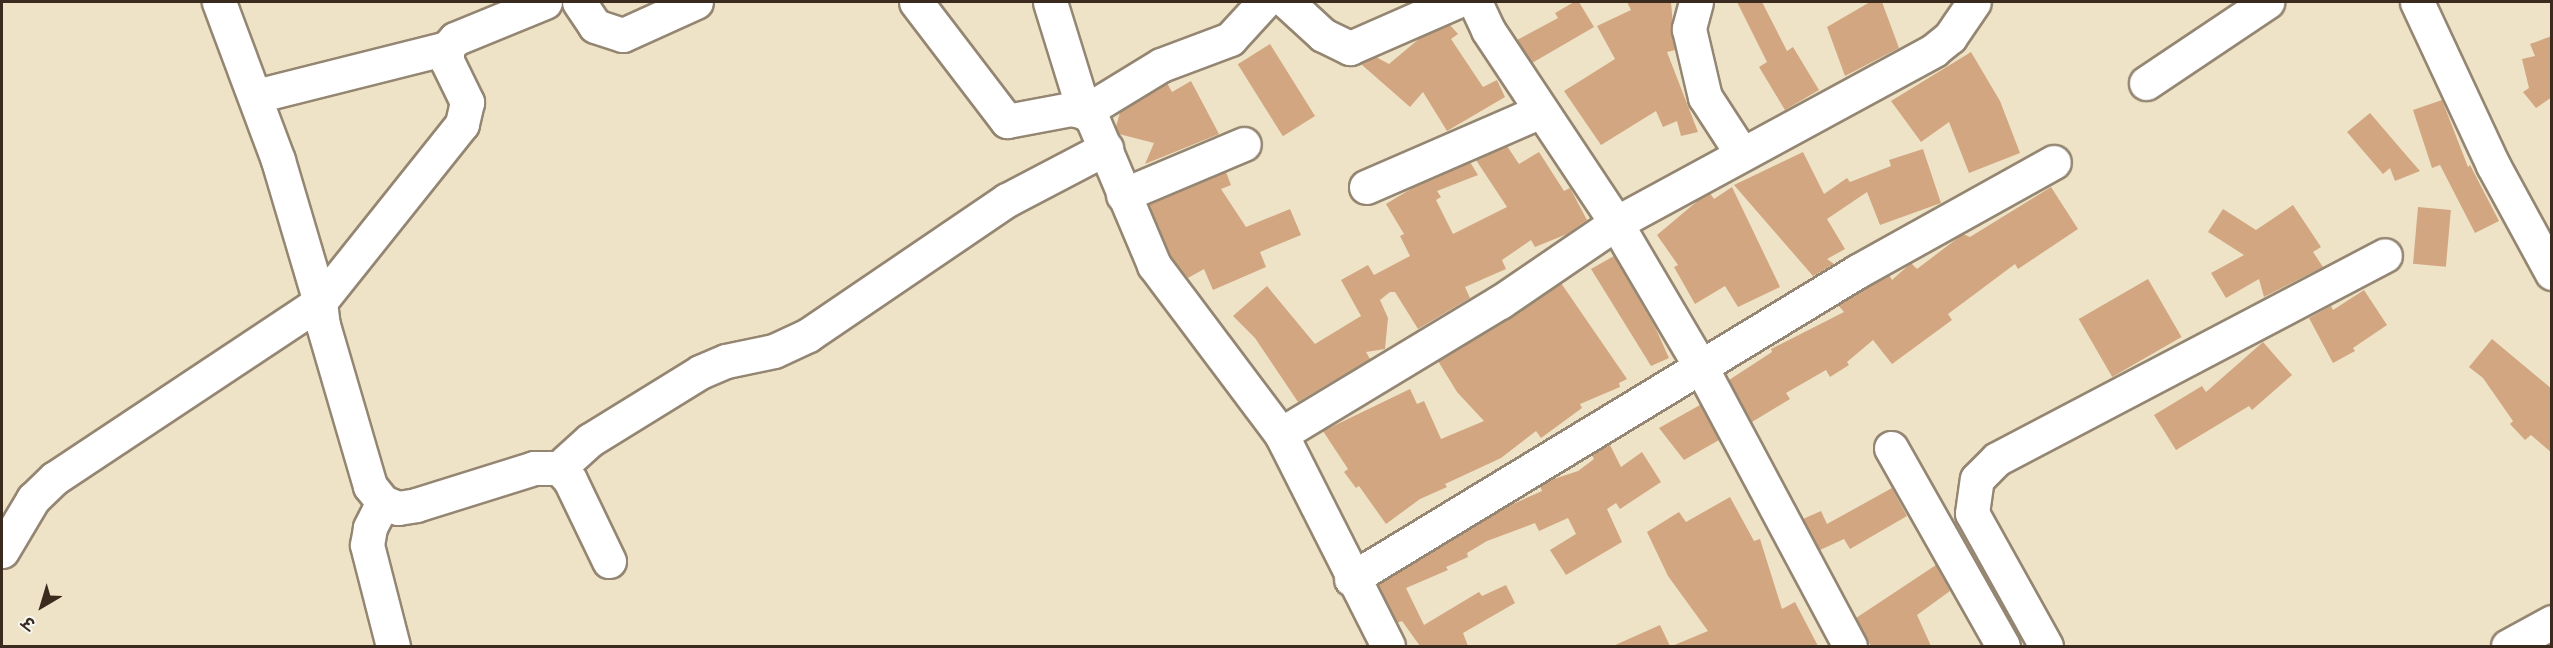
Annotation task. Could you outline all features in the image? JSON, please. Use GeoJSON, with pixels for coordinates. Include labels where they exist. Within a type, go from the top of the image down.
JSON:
{"type":"FeatureCollection","features":[{"type":"Feature","properties":{"kind":"street"},"geometry":{"type":"LineString","coordinates":[[219,2],[256,96],[320,302],[323,324],[370,486],[383,502],[398,508],[416,506],[534,468],[559,468],[608,428],[700,372],[726,361],[774,351],[808,336],[1007,200],[1106,148]]}},
{"type":"Feature","properties":{"kind":"street"},"geometry":{"type":"LineString","coordinates":[[2,551],[33,499],[55,478],[320,302],[462,124],[467,102],[447,60],[447,48],[454,39],[545,2]]}},
{"type":"Feature","properties":{"kind":"street"},"geometry":{"type":"LineString","coordinates":[[579,2],[595,26],[623,35],[696,2]]}},
{"type":"Feature","properties":{"kind":"street"},"geometry":{"type":"LineString","coordinates":[[916,2],[1007,121],[1071,109],[1084,112],[1161,64],[1230,39],[1264,2]]}},
{"type":"Feature","properties":{"kind":"street"},"geometry":{"type":"LineString","coordinates":[[1050,2],[1084,112],[1106,148],[1123,195],[1154,265],[1281,434],[1351,579],[1388,646]]}},
{"type":"Feature","properties":{"kind":"street"},"geometry":{"type":"LineString","coordinates":[[1287,2],[1323,35],[1350,48],[1455,2]]}},
{"type":"Feature","properties":{"kind":"street"},"geometry":{"type":"LineString","coordinates":[[1475,2],[1488,30],[1616,223],[1702,369],[1851,646]]}},
{"type":"Feature","properties":{"kind":"street"},"geometry":{"type":"LineString","coordinates":[[1696,2],[1689,29],[1705,97],[1742,154]]}},
{"type":"Feature","properties":{"kind":"street"},"geometry":{"type":"LineString","coordinates":[[1281,434],[1500,302],[1616,223],[1934,50],[1950,38],[1974,2]]}},
{"type":"Feature","properties":{"kind":"street"},"geometry":{"type":"LineString","coordinates":[[2146,83],[2267,2]]}},
{"type":"Feature","properties":{"kind":"street"},"geometry":{"type":"LineString","coordinates":[[2417,2],[2493,165],[2552,273]]}},
{"type":"Feature","properties":{"kind":"street"},"geometry":{"type":"LineString","coordinates":[[256,96],[447,48]]}},
{"type":"Feature","properties":{"kind":"street"},"geometry":{"type":"LineString","coordinates":[[1366,187],[1541,111]]}},
{"type":"Feature","properties":{"kind":"street"},"geometry":{"type":"LineString","coordinates":[[1123,195],[1244,144]]}},
{"type":"Feature","properties":{"kind":"street"},"geometry":{"type":"LineString","coordinates":[[1351,579],[1702,369],[1858,272],[2054,162]]}},
{"type":"Feature","properties":{"kind":"street"},"geometry":{"type":"LineString","coordinates":[[2046,646],[1972,513],[1977,479],[1997,459],[2385,255]]}},
{"type":"Feature","properties":{"kind":"street"},"geometry":{"type":"LineString","coordinates":[[1891,448],[2003,646]]}},
{"type":"Feature","properties":{"kind":"street"},"geometry":{"type":"LineString","coordinates":[[559,468],[570,480],[609,561]]}},
{"type":"Feature","properties":{"kind":"street"},"geometry":{"type":"LineString","coordinates":[[383,502],[370,528],[367,545],[393,646]]}},
{"type":"Feature","properties":{"kind":"street"},"geometry":{"type":"LineString","coordinates":[[2508,646],[2552,622]]}},
{"type":"Feature","properties":{"kind":"building"},"geometry":{"type":"Polygon","coordinates":[[[1574,2],[1579,2],[1594,27],[1532,63],[1517,40],[1558,18],[1555,13],[1574,2]]]}},
{"type":"Feature","properties":{"kind":"building"},"geometry":{"type":"Polygon","coordinates":[[[1627,2],[1671,2],[1675,50],[1667,52],[1698,132],[1681,136],[1677,121],[1663,127],[1656,111],[1601,145],[1564,91],[1615,59],[1597,26],[1631,10],[1627,2]]]}},
{"type":"Feature","properties":{"kind":"building"},"geometry":{"type":"Polygon","coordinates":[[[1737,2],[1762,2],[1787,51],[1793,47],[1819,90],[1785,110],[1759,67],[1767,62],[1737,2]]]}},
{"type":"Feature","properties":{"kind":"building"},"geometry":{"type":"Polygon","coordinates":[[[1870,2],[1882,2],[1899,48],[1845,76],[1827,27],[1870,2]]]}},
{"type":"Feature","properties":{"kind":"building"},"geometry":{"type":"Polygon","coordinates":[[[1450,25],[1458,34],[1451,39],[1483,87],[1497,80],[1505,97],[1447,131],[1423,92],[1410,107],[1361,64],[1376,57],[1389,64],[1420,38],[1450,25]]]}},
{"type":"Feature","properties":{"kind":"building"},"geometry":{"type":"Polygon","coordinates":[[[2552,36],[2552,97],[2536,108],[2523,92],[2529,88],[2522,59],[2535,56],[2530,44],[2552,36]]]}},
{"type":"Feature","properties":{"kind":"building"},"geometry":{"type":"Polygon","coordinates":[[[1270,44],[1315,116],[1283,136],[1238,64],[1270,44]]]}},
{"type":"Feature","properties":{"kind":"building"},"geometry":{"type":"Polygon","coordinates":[[[1971,52],[2000,101],[2020,153],[1969,173],[1949,122],[1921,142],[1891,101],[1971,52]]]}},
{"type":"Feature","properties":{"kind":"building"},"geometry":{"type":"Polygon","coordinates":[[[1191,81],[1219,134],[1145,164],[1154,143],[1119,134],[1116,127],[1120,112],[1167,83],[1172,92],[1191,81]]]}},
{"type":"Feature","properties":{"kind":"building"},"geometry":{"type":"Polygon","coordinates":[[[2442,100],[2468,167],[2470,165],[2499,221],[2475,233],[2440,165],[2432,168],[2413,110],[2442,100]]]}},
{"type":"Feature","properties":{"kind":"building"},"geometry":{"type":"Polygon","coordinates":[[[2370,113],[2420,171],[2395,181],[2390,168],[2383,174],[2347,132],[2370,113]]]}},
{"type":"Feature","properties":{"kind":"building"},"geometry":{"type":"Polygon","coordinates":[[[1507,146],[1519,164],[1539,152],[1564,191],[1570,188],[1587,220],[1567,234],[1535,247],[1531,240],[1502,260],[1506,269],[1465,287],[1470,298],[1418,329],[1395,292],[1390,292],[1380,300],[1388,318],[1385,349],[1366,352],[1370,359],[1298,402],[1255,338],[1233,316],[1267,286],[1315,344],[1361,316],[1341,280],[1368,265],[1374,275],[1410,256],[1400,236],[1404,234],[1386,204],[1414,187],[1470,162],[1478,175],[1437,191],[1441,197],[1436,200],[1453,234],[1507,207],[1476,160],[1507,146]]]}},
{"type":"Feature","properties":{"kind":"building"},"geometry":{"type":"Polygon","coordinates":[[[1923,149],[1941,203],[1880,225],[1867,192],[1827,219],[1845,249],[1827,259],[1834,264],[1813,276],[1734,185],[1803,152],[1824,194],[1847,178],[1850,182],[1891,166],[1889,160],[1923,149]]]}},
{"type":"Feature","properties":{"kind":"building"},"geometry":{"type":"Polygon","coordinates":[[[1226,172],[1231,185],[1221,189],[1246,227],[1290,209],[1301,235],[1260,252],[1266,267],[1213,290],[1204,269],[1188,278],[1170,256],[1149,204],[1226,172]]]}},
{"type":"Feature","properties":{"kind":"building"},"geometry":{"type":"Polygon","coordinates":[[[1732,187],[1780,287],[1738,307],[1725,286],[1695,304],[1674,267],[1678,265],[1657,235],[1701,198],[1710,193],[1714,199],[1732,187]]]}},
{"type":"Feature","properties":{"kind":"building"},"geometry":{"type":"Polygon","coordinates":[[[2051,187],[2078,229],[2018,269],[2015,264],[1948,314],[1952,320],[1892,364],[1873,340],[1847,362],[1849,365],[1830,377],[1826,370],[1786,393],[1790,399],[1752,422],[1729,380],[1772,352],[1771,349],[1844,312],[1838,305],[1866,288],[1889,275],[1892,280],[1911,263],[1917,269],[1963,234],[1970,237],[2051,187]]]}},
{"type":"Feature","properties":{"kind":"building"},"geometry":{"type":"Polygon","coordinates":[[[2293,205],[2321,247],[2313,252],[2323,267],[2264,297],[2259,279],[2226,298],[2211,273],[2244,255],[2208,232],[2223,209],[2256,230],[2293,205]]]}},
{"type":"Feature","properties":{"kind":"building"},"geometry":{"type":"Polygon","coordinates":[[[2418,207],[2451,210],[2446,267],[2413,264],[2418,207]]]}},
{"type":"Feature","properties":{"kind":"building"},"geometry":{"type":"Polygon","coordinates":[[[1614,256],[1655,327],[1669,358],[1651,366],[1591,269],[1614,256]]]}},
{"type":"Feature","properties":{"kind":"building"},"geometry":{"type":"Polygon","coordinates":[[[2148,279],[2182,337],[2112,377],[2079,319],[2148,279]]]}},
{"type":"Feature","properties":{"kind":"building"},"geometry":{"type":"Polygon","coordinates":[[[1561,283],[1627,379],[1619,383],[1620,387],[1580,404],[1582,408],[1541,438],[1536,431],[1501,458],[1445,484],[1447,487],[1420,499],[1386,524],[1359,486],[1356,488],[1344,472],[1348,469],[1323,431],[1410,389],[1417,404],[1424,401],[1441,439],[1484,421],[1457,392],[1438,361],[1561,283]]]}},
{"type":"Feature","properties":{"kind":"building"},"geometry":{"type":"Polygon","coordinates":[[[2364,290],[2387,325],[2353,348],[2355,351],[2333,363],[2309,318],[2331,306],[2333,310],[2364,290]]]}},
{"type":"Feature","properties":{"kind":"building"},"geometry":{"type":"Polygon","coordinates":[[[2492,339],[2552,389],[2552,453],[2531,435],[2525,440],[2510,424],[2513,421],[2483,378],[2469,367],[2492,339]]]}},
{"type":"Feature","properties":{"kind":"building"},"geometry":{"type":"Polygon","coordinates":[[[2263,342],[2292,375],[2252,410],[2249,406],[2176,450],[2154,415],[2202,386],[2206,392],[2263,342]]]}},
{"type":"Feature","properties":{"kind":"building"},"geometry":{"type":"Polygon","coordinates":[[[1700,405],[1719,440],[1684,460],[1659,428],[1700,405]]]}},
{"type":"Feature","properties":{"kind":"building"},"geometry":{"type":"Polygon","coordinates":[[[1610,445],[1621,467],[1642,452],[1661,482],[1620,509],[1616,503],[1607,509],[1622,542],[1566,575],[1550,550],[1576,534],[1568,518],[1539,531],[1535,523],[1487,541],[1467,553],[1468,557],[1446,567],[1448,570],[1406,588],[1424,625],[1479,592],[1482,596],[1506,585],[1515,603],[1463,633],[1468,646],[1420,646],[1402,621],[1397,623],[1378,585],[1504,508],[1542,491],[1540,486],[1548,481],[1578,471],[1594,459],[1592,455],[1610,445]]]}},
{"type":"Feature","properties":{"kind":"building"},"geometry":{"type":"Polygon","coordinates":[[[1892,488],[1907,516],[1850,549],[1844,539],[1820,550],[1803,519],[1821,511],[1827,524],[1892,488]]]}},
{"type":"Feature","properties":{"kind":"building"},"geometry":{"type":"Polygon","coordinates":[[[1730,497],[1754,541],[1760,539],[1782,609],[1795,602],[1818,646],[1672,646],[1708,631],[1668,576],[1647,532],[1679,512],[1686,522],[1730,497]]]}},
{"type":"Feature","properties":{"kind":"building"},"geometry":{"type":"Polygon","coordinates":[[[1936,565],[1950,591],[1917,615],[1931,646],[1871,646],[1856,618],[1936,565]]]}},
{"type":"Feature","properties":{"kind":"building"},"geometry":{"type":"Polygon","coordinates":[[[1660,625],[1670,646],[1613,646],[1660,625]]]}}]}
